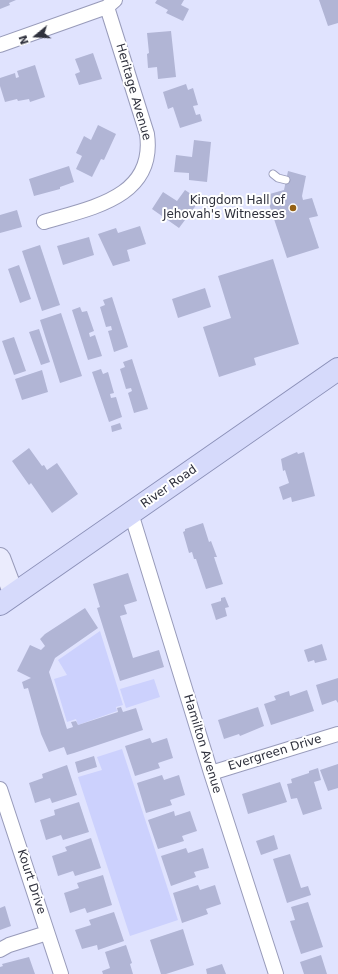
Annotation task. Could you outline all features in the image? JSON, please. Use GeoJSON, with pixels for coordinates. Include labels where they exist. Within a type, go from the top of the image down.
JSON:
{"type":"FeatureCollection","features":[{"type":"Feature","properties":{"kind":"main road","name":"River Road"},"geometry":{"type":"LineString","coordinates":[[7,600],[338,369]]}},
{"type":"Feature","properties":{"kind":"street"},"geometry":{"type":"LineString","coordinates":[[0,45],[111,3]]}},
{"type":"Feature","properties":{"kind":"street","name":"Heritage Avenue"},"geometry":{"type":"LineString","coordinates":[[44,222],[112,199],[130,187],[138,178],[146,162],[149,144],[147,134],[111,3]]}},
{"type":"Feature","properties":{"kind":"street","name":"Hamilton Avenue"},"geometry":{"type":"LineString","coordinates":[[131,513],[211,773],[276,974]]}},
{"type":"Feature","properties":{"kind":"street"},"geometry":{"type":"LineString","coordinates":[[0,558],[7,600]]}},
{"type":"Feature","properties":{"kind":"street","name":"Evergreen Drive"},"geometry":{"type":"LineString","coordinates":[[211,773],[338,734]]}},
{"type":"Feature","properties":{"kind":"street","name":"Kourt Drive"},"geometry":{"type":"LineString","coordinates":[[0,789],[61,974]]}},
{"type":"Feature","properties":{"kind":"street"},"geometry":{"type":"LineString","coordinates":[[0,950],[9,945],[47,933]]}},
{"type":"Feature","properties":{"kind":"lane"},"geometry":{"type":"LineString","coordinates":[[274,174],[278,178],[286,180]]}},
{"type":"Feature","properties":{"kind":"shaded area"},"geometry":{"type":"Polygon","coordinates":[[[100,631],[123,705],[116,707],[117,711],[78,725],[76,719],[67,722],[54,679],[67,675],[58,660],[100,631]]]}},
{"type":"Feature","properties":{"kind":"shaded area"},"geometry":{"type":"Polygon","coordinates":[[[154,679],[160,697],[126,708],[120,689],[154,679]]]}},
{"type":"Feature","properties":{"kind":"shaded area"},"geometry":{"type":"Polygon","coordinates":[[[122,749],[178,920],[130,936],[78,777],[102,770],[97,757],[122,749]]]}},
{"type":"Feature","properties":{"kind":"building"},"geometry":{"type":"Polygon","coordinates":[[[0,0],[16,0],[9,3],[10,5],[0,9],[0,0]]]}},
{"type":"Feature","properties":{"kind":"building"},"geometry":{"type":"Polygon","coordinates":[[[157,0],[184,0],[181,5],[189,9],[183,21],[166,13],[168,10],[155,3],[157,0]]]}},
{"type":"Feature","properties":{"kind":"building"},"geometry":{"type":"Polygon","coordinates":[[[319,0],[338,0],[338,23],[328,26],[319,0]]]}},
{"type":"Feature","properties":{"kind":"building"},"geometry":{"type":"Polygon","coordinates":[[[171,31],[176,77],[158,79],[157,67],[148,68],[147,54],[149,53],[147,33],[171,31]]]}},
{"type":"Feature","properties":{"kind":"building"},"geometry":{"type":"Polygon","coordinates":[[[93,53],[102,79],[79,85],[75,74],[80,72],[75,59],[93,53]]]}},
{"type":"Feature","properties":{"kind":"building"},"geometry":{"type":"Polygon","coordinates":[[[35,65],[45,97],[30,102],[29,99],[18,101],[17,99],[5,102],[0,86],[0,78],[15,73],[16,78],[19,77],[17,71],[35,65]]]}},
{"type":"Feature","properties":{"kind":"building"},"geometry":{"type":"Polygon","coordinates":[[[186,84],[188,90],[193,88],[198,105],[193,106],[196,115],[200,114],[202,121],[180,128],[173,107],[168,109],[163,92],[186,84]]]}},
{"type":"Feature","properties":{"kind":"building"},"geometry":{"type":"Polygon","coordinates":[[[98,125],[116,134],[104,160],[101,159],[92,177],[76,169],[82,156],[76,153],[84,136],[91,140],[98,125]]]}},
{"type":"Feature","properties":{"kind":"building"},"geometry":{"type":"Polygon","coordinates":[[[194,140],[211,142],[207,182],[189,180],[189,173],[174,172],[176,155],[192,157],[194,140]]]}},
{"type":"Feature","properties":{"kind":"building"},"geometry":{"type":"Polygon","coordinates":[[[69,166],[74,182],[60,187],[60,189],[34,196],[29,179],[69,166]]]}},
{"type":"Feature","properties":{"kind":"building","name":"Kingdom Hall of Jehovah's Witnesses"},"geometry":{"type":"Polygon","coordinates":[[[288,171],[306,176],[302,196],[303,200],[312,198],[318,216],[309,218],[319,248],[287,258],[266,195],[284,190],[288,171]]]}},
{"type":"Feature","properties":{"kind":"building"},"geometry":{"type":"Polygon","coordinates":[[[185,190],[200,200],[179,228],[152,209],[163,192],[177,201],[185,190]]]}},
{"type":"Feature","properties":{"kind":"building"},"geometry":{"type":"Polygon","coordinates":[[[17,210],[22,227],[0,233],[0,215],[17,210]]]}},
{"type":"Feature","properties":{"kind":"building"},"geometry":{"type":"Polygon","coordinates":[[[140,226],[146,244],[127,250],[130,261],[113,266],[98,234],[116,228],[118,233],[140,226]]]}},
{"type":"Feature","properties":{"kind":"building"},"geometry":{"type":"Polygon","coordinates":[[[89,237],[94,255],[63,265],[57,246],[89,237]]]}},
{"type":"Feature","properties":{"kind":"building"},"geometry":{"type":"Polygon","coordinates":[[[40,245],[60,305],[42,311],[22,251],[40,245]]]}},
{"type":"Feature","properties":{"kind":"building"},"geometry":{"type":"Polygon","coordinates":[[[273,259],[299,344],[254,358],[256,365],[219,377],[203,327],[231,318],[218,276],[273,259]]]}},
{"type":"Feature","properties":{"kind":"building"},"geometry":{"type":"Polygon","coordinates":[[[19,265],[31,299],[20,303],[8,269],[19,265]]]}},
{"type":"Feature","properties":{"kind":"building"},"geometry":{"type":"Polygon","coordinates":[[[205,288],[211,307],[178,318],[172,299],[205,288]]]}},
{"type":"Feature","properties":{"kind":"building"},"geometry":{"type":"Polygon","coordinates":[[[112,297],[128,347],[114,352],[108,331],[112,330],[111,326],[106,327],[100,307],[105,305],[103,300],[112,297]]]}},
{"type":"Feature","properties":{"kind":"building"},"geometry":{"type":"Polygon","coordinates":[[[80,307],[82,312],[87,311],[94,331],[89,333],[90,337],[95,335],[102,356],[88,360],[72,310],[80,307]]]}},
{"type":"Feature","properties":{"kind":"building"},"geometry":{"type":"Polygon","coordinates":[[[61,313],[82,376],[60,383],[40,320],[61,313]]]}},
{"type":"Feature","properties":{"kind":"building"},"geometry":{"type":"Polygon","coordinates":[[[39,329],[50,362],[41,365],[29,332],[39,329]]]}},
{"type":"Feature","properties":{"kind":"building"},"geometry":{"type":"Polygon","coordinates":[[[14,337],[26,371],[14,375],[2,341],[14,337]]]}},
{"type":"Feature","properties":{"kind":"building"},"geometry":{"type":"Polygon","coordinates":[[[132,359],[148,409],[134,413],[128,393],[132,391],[131,388],[126,389],[120,369],[125,367],[123,362],[132,359]]]}},
{"type":"Feature","properties":{"kind":"building"},"geometry":{"type":"Polygon","coordinates":[[[101,369],[103,374],[108,372],[114,393],[110,394],[111,398],[116,397],[122,417],[109,422],[92,372],[101,369]]]}},
{"type":"Feature","properties":{"kind":"building"},"geometry":{"type":"Polygon","coordinates":[[[42,370],[48,392],[22,400],[15,379],[42,370]]]}},
{"type":"Feature","properties":{"kind":"building"},"geometry":{"type":"Polygon","coordinates":[[[120,423],[122,429],[112,432],[111,426],[120,423]]]}},
{"type":"Feature","properties":{"kind":"building"},"geometry":{"type":"Polygon","coordinates":[[[29,448],[42,466],[44,465],[47,470],[57,463],[78,494],[52,513],[31,483],[29,485],[12,461],[29,448]]]}},
{"type":"Feature","properties":{"kind":"building"},"geometry":{"type":"Polygon","coordinates":[[[297,452],[298,454],[304,452],[315,496],[292,502],[291,497],[283,500],[279,487],[289,483],[285,470],[283,471],[281,459],[297,452]]]}},
{"type":"Feature","properties":{"kind":"building"},"geometry":{"type":"Polygon","coordinates":[[[203,523],[209,542],[211,541],[217,557],[214,557],[223,584],[206,589],[196,559],[194,559],[192,552],[189,553],[183,532],[185,529],[203,523]]]}},
{"type":"Feature","properties":{"kind":"building"},"geometry":{"type":"Polygon","coordinates":[[[128,573],[137,601],[124,605],[127,614],[120,616],[133,658],[159,650],[164,667],[120,681],[97,608],[100,607],[93,584],[128,573]]]}},
{"type":"Feature","properties":{"kind":"building"},"geometry":{"type":"Polygon","coordinates":[[[225,597],[229,607],[225,608],[227,616],[216,620],[211,604],[221,601],[221,598],[225,597]]]}},
{"type":"Feature","properties":{"kind":"building"},"geometry":{"type":"Polygon","coordinates":[[[85,608],[98,628],[55,658],[49,672],[67,729],[73,727],[71,722],[76,721],[78,725],[118,712],[117,708],[121,707],[123,712],[136,708],[143,730],[67,755],[64,747],[49,752],[41,734],[28,688],[24,689],[22,682],[31,678],[17,671],[30,645],[41,650],[45,646],[40,639],[45,634],[85,608]]]}},
{"type":"Feature","properties":{"kind":"building"},"geometry":{"type":"Polygon","coordinates":[[[322,644],[327,660],[315,663],[314,660],[308,662],[304,650],[322,644]]]}},
{"type":"Feature","properties":{"kind":"building"},"geometry":{"type":"Polygon","coordinates":[[[338,678],[338,703],[336,700],[322,705],[316,685],[338,678]]]}},
{"type":"Feature","properties":{"kind":"building"},"geometry":{"type":"Polygon","coordinates":[[[307,690],[314,711],[271,725],[264,704],[276,700],[274,696],[289,691],[290,696],[307,690]]]}},
{"type":"Feature","properties":{"kind":"building"},"geometry":{"type":"Polygon","coordinates":[[[258,707],[264,726],[240,736],[239,734],[224,739],[218,720],[258,707]]]}},
{"type":"Feature","properties":{"kind":"building"},"geometry":{"type":"Polygon","coordinates":[[[150,738],[152,743],[167,738],[173,758],[158,763],[160,768],[135,776],[125,746],[150,738]]]}},
{"type":"Feature","properties":{"kind":"building"},"geometry":{"type":"Polygon","coordinates":[[[94,756],[97,767],[78,773],[75,762],[94,756]]]}},
{"type":"Feature","properties":{"kind":"building"},"geometry":{"type":"Polygon","coordinates":[[[338,764],[338,788],[328,791],[320,770],[338,764]]]}},
{"type":"Feature","properties":{"kind":"building"},"geometry":{"type":"Polygon","coordinates":[[[67,765],[77,795],[52,803],[50,798],[35,803],[29,783],[43,778],[42,774],[67,765]]]}},
{"type":"Feature","properties":{"kind":"building"},"geometry":{"type":"Polygon","coordinates":[[[318,768],[321,780],[314,782],[322,809],[303,815],[297,798],[291,799],[287,784],[292,783],[291,779],[309,773],[309,771],[318,768]]]}},
{"type":"Feature","properties":{"kind":"building"},"geometry":{"type":"Polygon","coordinates":[[[162,775],[164,780],[179,775],[185,795],[170,800],[172,805],[146,813],[137,783],[162,775]]]}},
{"type":"Feature","properties":{"kind":"building"},"geometry":{"type":"Polygon","coordinates":[[[280,782],[287,802],[248,814],[242,794],[280,782]]]}},
{"type":"Feature","properties":{"kind":"building"},"geometry":{"type":"Polygon","coordinates":[[[79,802],[89,832],[63,840],[61,835],[46,840],[40,820],[55,815],[54,810],[79,802]]]}},
{"type":"Feature","properties":{"kind":"building"},"geometry":{"type":"Polygon","coordinates":[[[174,811],[175,816],[190,811],[197,831],[182,836],[184,841],[158,849],[148,820],[174,811]]]}},
{"type":"Feature","properties":{"kind":"building"},"geometry":{"type":"Polygon","coordinates":[[[274,835],[278,849],[261,855],[256,841],[274,835]]]}},
{"type":"Feature","properties":{"kind":"building"},"geometry":{"type":"Polygon","coordinates":[[[91,838],[101,868],[75,876],[73,871],[58,876],[52,856],[67,851],[65,847],[91,838]]]}},
{"type":"Feature","properties":{"kind":"building"},"geometry":{"type":"Polygon","coordinates":[[[186,848],[188,853],[203,848],[209,868],[194,872],[196,877],[171,886],[161,856],[186,848]]]}},
{"type":"Feature","properties":{"kind":"building"},"geometry":{"type":"Polygon","coordinates":[[[290,854],[301,888],[308,886],[311,895],[287,903],[273,859],[290,854]]]}},
{"type":"Feature","properties":{"kind":"building"},"geometry":{"type":"Polygon","coordinates":[[[103,875],[112,905],[87,913],[85,908],[70,913],[64,893],[79,888],[77,883],[103,875]]]}},
{"type":"Feature","properties":{"kind":"building"},"geometry":{"type":"Polygon","coordinates":[[[198,885],[200,890],[215,885],[221,904],[206,909],[208,914],[182,923],[173,893],[198,885]]]}},
{"type":"Feature","properties":{"kind":"building"},"geometry":{"type":"Polygon","coordinates":[[[308,902],[323,947],[301,954],[290,921],[295,920],[291,907],[308,902]]]}},
{"type":"Feature","properties":{"kind":"building"},"geometry":{"type":"Polygon","coordinates":[[[5,906],[11,926],[0,930],[0,908],[5,906]]]}},
{"type":"Feature","properties":{"kind":"building"},"geometry":{"type":"Polygon","coordinates":[[[114,912],[124,941],[98,950],[97,945],[82,949],[75,930],[91,925],[89,920],[114,912]]]}},
{"type":"Feature","properties":{"kind":"building"},"geometry":{"type":"Polygon","coordinates":[[[183,929],[194,965],[166,974],[161,974],[150,940],[183,929]]]}},
{"type":"Feature","properties":{"kind":"building"},"geometry":{"type":"Polygon","coordinates":[[[126,945],[132,963],[130,964],[133,974],[103,974],[102,971],[110,968],[105,952],[126,945]]]}},
{"type":"Feature","properties":{"kind":"building"},"geometry":{"type":"Polygon","coordinates":[[[321,955],[327,974],[304,974],[300,962],[321,955]]]}},
{"type":"Feature","properties":{"kind":"building"},"geometry":{"type":"Polygon","coordinates":[[[29,957],[35,974],[0,974],[0,967],[3,966],[2,964],[29,957]]]}},
{"type":"Feature","properties":{"kind":"building"},"geometry":{"type":"Polygon","coordinates":[[[222,964],[226,974],[207,974],[206,969],[222,964]]]}},
{"type":"Feature","properties":{"kind":"place","name":"Kingdom Hall of Jehovah's Witnesses"},"geometry":{"type":"Point","coordinates":[293,208]}}]}
